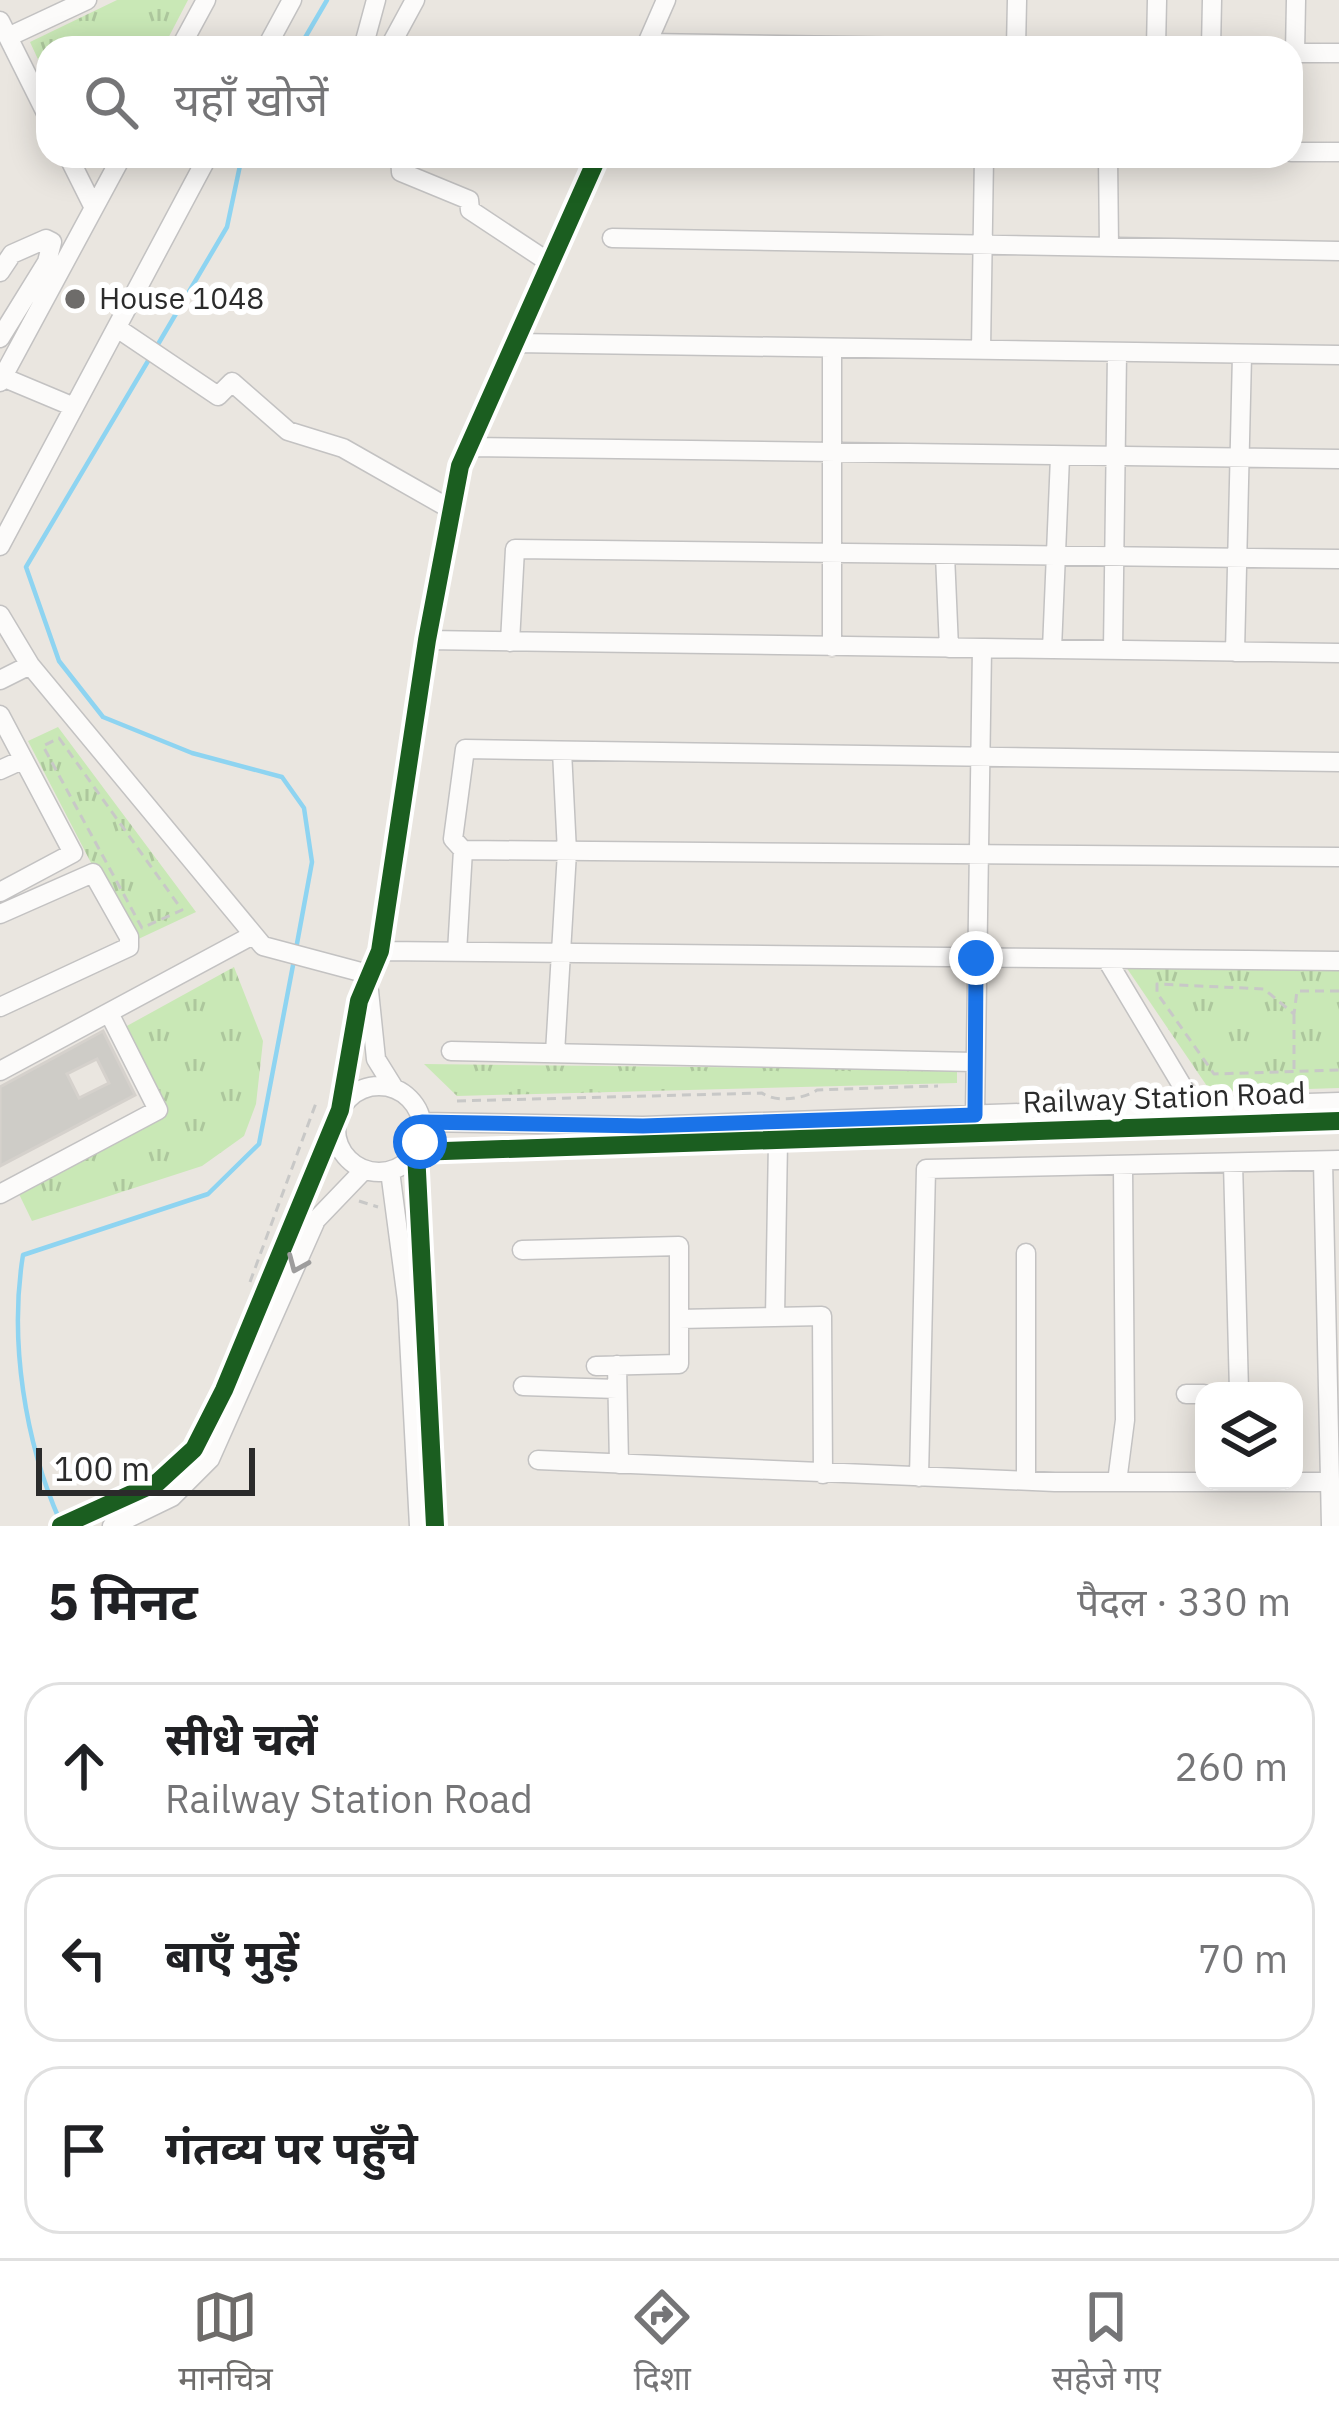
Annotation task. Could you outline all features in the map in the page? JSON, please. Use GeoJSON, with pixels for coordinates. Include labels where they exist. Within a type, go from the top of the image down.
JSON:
{"type":"FeatureCollection","features":[{"type":"Feature","properties":{"kind":"street"},"geometry":{"type":"LineString","coordinates":[[36,93],[4,29],[87,0]]}},
{"type":"Feature","properties":{"kind":"street"},"geometry":{"type":"LineString","coordinates":[[186,36],[206,0]]}},
{"type":"Feature","properties":{"kind":"street"},"geometry":{"type":"LineString","coordinates":[[272,36],[292,0]]}},
{"type":"Feature","properties":{"kind":"street"},"geometry":{"type":"LineString","coordinates":[[366,36],[376,0]]}},
{"type":"Feature","properties":{"kind":"street"},"geometry":{"type":"LineString","coordinates":[[396,36],[415,0]]}},
{"type":"Feature","properties":{"kind":"street"},"geometry":{"type":"LineString","coordinates":[[650,36],[667,0]]}},
{"type":"Feature","properties":{"kind":"street"},"geometry":{"type":"LineString","coordinates":[[1016,36],[1017,0]]}},
{"type":"Feature","properties":{"kind":"street"},"geometry":{"type":"LineString","coordinates":[[1156,36],[1157,0]]}},
{"type":"Feature","properties":{"kind":"street"},"geometry":{"type":"LineString","coordinates":[[1211,0],[1211,36]]}},
{"type":"Feature","properties":{"kind":"street"},"geometry":{"type":"LineString","coordinates":[[1294,36],[1296,0]]}},
{"type":"Feature","properties":{"kind":"street"},"geometry":{"type":"LineString","coordinates":[[1303,53],[1339,53]]}},
{"type":"Feature","properties":{"kind":"street"},"geometry":{"type":"LineString","coordinates":[[1303,152],[1339,152]]}},
{"type":"Feature","properties":{"kind":"street"},"geometry":{"type":"LineString","coordinates":[[74,168],[94,208]]}},
{"type":"Feature","properties":{"kind":"street"},"geometry":{"type":"LineString","coordinates":[[74,407],[1,378],[116,168]]}},
{"type":"Feature","properties":{"kind":"street"},"geometry":{"type":"LineString","coordinates":[[0,546],[202,168]]}},
{"type":"Feature","properties":{"kind":"street"},"geometry":{"type":"LineString","coordinates":[[401,168],[469,200],[470,210],[550,263]]}},
{"type":"Feature","properties":{"kind":"street"},"geometry":{"type":"LineString","coordinates":[[416,1151],[390,1171],[364,1170],[338,1145],[340,1110],[368,974],[380,951],[427,640],[469,446],[593,168]]}},
{"type":"Feature","properties":{"kind":"street"},"geometry":{"type":"LineString","coordinates":[[981,350],[984,168]]}},
{"type":"Feature","properties":{"kind":"street"},"geometry":{"type":"LineString","coordinates":[[1108,168],[1109,247]]}},
{"type":"Feature","properties":{"kind":"street"},"geometry":{"type":"LineString","coordinates":[[612,238],[1339,250]]}},
{"type":"Feature","properties":{"kind":"street"},"geometry":{"type":"LineString","coordinates":[[0,272],[12,254],[46,239],[52,242],[46,262],[0,338]]}},
{"type":"Feature","properties":{"kind":"street"},"geometry":{"type":"LineString","coordinates":[[117,328],[218,395],[232,382],[288,431],[344,448],[452,510]]}},
{"type":"Feature","properties":{"kind":"street"},"geometry":{"type":"LineString","coordinates":[[515,343],[1339,355]]}},
{"type":"Feature","properties":{"kind":"street"},"geometry":{"type":"LineString","coordinates":[[832,349],[832,647]]}},
{"type":"Feature","properties":{"kind":"street"},"geometry":{"type":"LineString","coordinates":[[1113,650],[1117,353]]}},
{"type":"Feature","properties":{"kind":"street"},"geometry":{"type":"LineString","coordinates":[[1235,652],[1242,355]]}},
{"type":"Feature","properties":{"kind":"street"},"geometry":{"type":"LineString","coordinates":[[469,446],[1339,459]]}},
{"type":"Feature","properties":{"kind":"street"},"geometry":{"type":"LineString","coordinates":[[1052,649],[1060,457]]}},
{"type":"Feature","properties":{"kind":"street"},"geometry":{"type":"LineString","coordinates":[[510,642],[515,549],[1339,559]]}},
{"type":"Feature","properties":{"kind":"street"},"geometry":{"type":"LineString","coordinates":[[945,555],[949,648]]}},
{"type":"Feature","properties":{"kind":"street"},"geometry":{"type":"LineString","coordinates":[[0,615],[29,665],[253,935],[275,949],[368,974]]}},
{"type":"Feature","properties":{"kind":"street"},"geometry":{"type":"LineString","coordinates":[[427,640],[1339,653]]}},
{"type":"Feature","properties":{"kind":"street"},"geometry":{"type":"LineString","coordinates":[[975,1115],[982,648]]}},
{"type":"Feature","properties":{"kind":"street"},"geometry":{"type":"LineString","coordinates":[[0,680],[29,665]]}},
{"type":"Feature","properties":{"kind":"street"},"geometry":{"type":"LineString","coordinates":[[0,716],[73,853],[0,892]]}},
{"type":"Feature","properties":{"kind":"street"},"geometry":{"type":"LineString","coordinates":[[458,952],[464,850],[454,839],[465,749],[1339,762]]}},
{"type":"Feature","properties":{"kind":"street"},"geometry":{"type":"LineString","coordinates":[[555,1053],[567,852],[562,751]]}},
{"type":"Feature","properties":{"kind":"street"},"geometry":{"type":"LineString","coordinates":[[0,770],[22,760]]}},
{"type":"Feature","properties":{"kind":"street"},"geometry":{"type":"LineString","coordinates":[[464,850],[1339,856]]}},
{"type":"Feature","properties":{"kind":"street"},"geometry":{"type":"LineString","coordinates":[[0,914],[93,874],[129,937],[129,947],[0,1007]]}},
{"type":"Feature","properties":{"kind":"street"},"geometry":{"type":"LineString","coordinates":[[0,1071],[253,935]]}},
{"type":"Feature","properties":{"kind":"street"},"geometry":{"type":"LineString","coordinates":[[380,951],[1339,961]]}},
{"type":"Feature","properties":{"kind":"street"},"geometry":{"type":"LineString","coordinates":[[1107,960],[1196,1109]]}},
{"type":"Feature","properties":{"kind":"street"},"geometry":{"type":"LineString","coordinates":[[368,974],[376,1059],[394,1088],[412,1102],[422,1122],[416,1151],[435,1526]]}},
{"type":"Feature","properties":{"kind":"street"},"geometry":{"type":"LineString","coordinates":[[0,1194],[158,1111],[110,1015]]}},
{"type":"Feature","properties":{"kind":"street"},"geometry":{"type":"LineString","coordinates":[[451,1051],[974,1062]]}},
{"type":"Feature","properties":{"kind":"street"},"geometry":{"type":"LineString","coordinates":[[61,1526],[168,1475],[204,1433],[340,1110],[357,1092],[394,1088]]}},
{"type":"Feature","properties":{"kind":"street","name":"Railway Station Road"},"geometry":{"type":"LineString","coordinates":[[422,1122],[553,1127],[1339,1102]]}},
{"type":"Feature","properties":{"kind":"street","name":"Railway Station Road"},"geometry":{"type":"LineString","coordinates":[[416,1151],[1339,1121]]}},
{"type":"Feature","properties":{"kind":"street"},"geometry":{"type":"LineString","coordinates":[[775,1317],[778,1141]]}},
{"type":"Feature","properties":{"kind":"street"},"geometry":{"type":"LineString","coordinates":[[919,1478],[926,1169],[1331,1161],[1330,1526]]}},
{"type":"Feature","properties":{"kind":"street"},"geometry":{"type":"LineString","coordinates":[[1233,1163],[1239,1382]]}},
{"type":"Feature","properties":{"kind":"street"},"geometry":{"type":"LineString","coordinates":[[1118,1482],[1125,1420],[1123,1167]]}},
{"type":"Feature","properties":{"kind":"street"},"geometry":{"type":"LineString","coordinates":[[112,1526],[172,1497],[210,1459],[316,1220],[364,1170]]}},
{"type":"Feature","properties":{"kind":"street"},"geometry":{"type":"LineString","coordinates":[[390,1171],[407,1300],[418,1526]]}},
{"type":"Feature","properties":{"kind":"street"},"geometry":{"type":"LineString","coordinates":[[522,1250],[679,1246],[679,1364],[596,1366]]}},
{"type":"Feature","properties":{"kind":"street"},"geometry":{"type":"LineString","coordinates":[[1026,1253],[1026,1481]]}},
{"type":"Feature","properties":{"kind":"street"},"geometry":{"type":"LineString","coordinates":[[679,1319],[822,1316],[823,1474]]}},
{"type":"Feature","properties":{"kind":"street"},"geometry":{"type":"LineString","coordinates":[[617,1365],[619,1464]]}},
{"type":"Feature","properties":{"kind":"street"},"geometry":{"type":"LineString","coordinates":[[523,1386],[617,1389]]}},
{"type":"Feature","properties":{"kind":"street"},"geometry":{"type":"LineString","coordinates":[[538,1460],[919,1478],[1195,1481]]}},
{"type":"Feature","properties":{"kind":"street"},"geometry":{"type":"LineString","coordinates":[[1303,1482],[1330,1482]]}},
{"type":"Feature","properties":{"kind":"path"},"geometry":{"type":"LineString","coordinates":[[59,738],[182,910],[142,928],[43,746],[59,738]]}},
{"type":"Feature","properties":{"kind":"path"},"geometry":{"type":"LineString","coordinates":[[1294,1014],[1264,989],[1157,985],[1164,1008],[1214,1074],[1339,1070]]}},
{"type":"Feature","properties":{"kind":"path"},"geometry":{"type":"LineString","coordinates":[[1294,1071],[1297,991],[1339,991]]}},
{"type":"Feature","properties":{"kind":"path"},"geometry":{"type":"LineString","coordinates":[[457,1101],[762,1094],[770,1099],[808,1097],[818,1090],[938,1086]]}},
{"type":"Feature","properties":{"kind":"path"},"geometry":{"type":"LineString","coordinates":[[246,1292],[316,1103]]}},
{"type":"Feature","properties":{"kind":"path"},"geometry":{"type":"LineString","coordinates":[[352,1201],[379,1208],[382,1220]]}},
{"type":"Feature","properties":{"kind":"green space"},"geometry":{"type":"Polygon","coordinates":[[[117,0],[188,0],[169,36],[42,36],[117,0]]]}},
{"type":"Feature","properties":{"kind":"green space"},"geometry":{"type":"Polygon","coordinates":[[[58,727],[196,912],[132,942],[28,741],[58,727]]]}},
{"type":"Feature","properties":{"kind":"green space"},"geometry":{"type":"Polygon","coordinates":[[[1124,964],[1339,971],[1339,1088],[1211,1092],[1124,964]]]}},
{"type":"Feature","properties":{"kind":"green space"},"geometry":{"type":"Polygon","coordinates":[[[234,967],[263,1041],[256,1104],[244,1136],[202,1166],[32,1221],[18,1192],[167,1113],[125,1027],[234,967]]]}},
{"type":"Feature","properties":{"kind":"green space"},"geometry":{"type":"Polygon","coordinates":[[[424,1064],[957,1070],[957,1083],[457,1096],[424,1064]]]}},
{"type":"Feature","properties":{"kind":"building"},"geometry":{"type":"Polygon","coordinates":[[[103,1031],[135,1095],[0,1166],[0,1087],[103,1031]],[[97,1059],[67,1074],[79,1098],[109,1083],[97,1059]]]}},
{"type":"Feature","properties":{"kind":"waterway"},"geometry":{"type":"LineString","coordinates":[[306,36],[327,0]]}},
{"type":"Feature","properties":{"kind":"waterway"},"geometry":{"type":"LineString","coordinates":[[157,346],[227,227],[239,168]]}},
{"type":"Feature","properties":{"kind":"waterway"},"geometry":{"type":"LineString","coordinates":[[151,356],[26,567],[59,661],[103,717],[192,753],[282,777],[304,808],[312,862],[296,949]]}},
{"type":"Feature","properties":{"kind":"waterway"},"geometry":{"type":"LineString","coordinates":[[60,1521],[37,1458],[23,1391],[18,1322],[23,1255],[208,1194],[259,1144],[294,960]]}},
{"type":"Feature","properties":{"kind":"cycle path"},"geometry":{"type":"LineString","coordinates":[[61,1526],[158,1482],[194,1449],[224,1390],[340,1110],[359,1001],[380,951],[427,640],[460,466],[593,168]]}},
{"type":"Feature","properties":{"kind":"cycle path"},"geometry":{"type":"LineString","coordinates":[[435,1526],[416,1152],[1339,1121]]}},
{"type":"Feature","properties":{"kind":"place","name":"House 1048"},"geometry":{"type":"Point","coordinates":[75,299]}},
{"type":"Feature","properties":{"kind":"route"},"geometry":{"type":"LineString","coordinates":[[420,1142],[422,1122],[643,1126],[975,1115],[976,958]]}}]}
